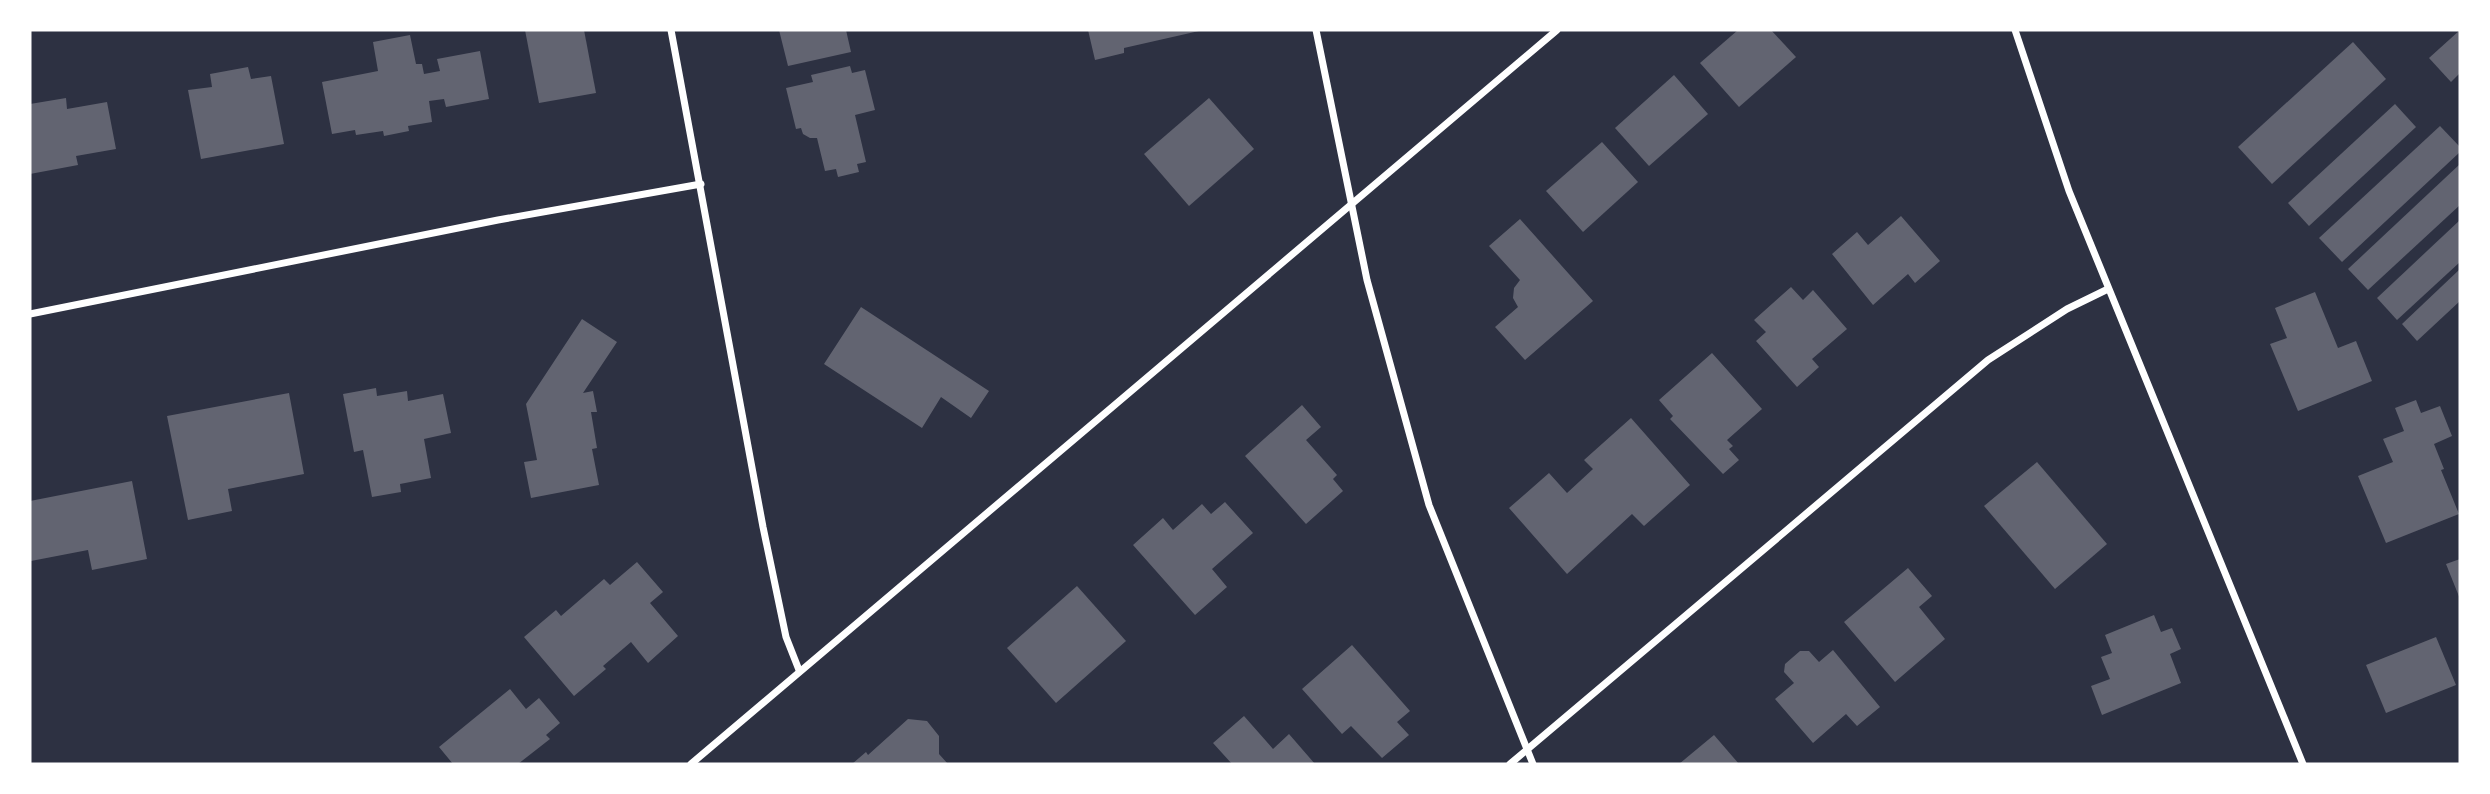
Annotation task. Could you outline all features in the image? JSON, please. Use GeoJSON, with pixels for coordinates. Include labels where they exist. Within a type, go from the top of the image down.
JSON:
{"type":"FeatureCollection","features":[{"type":"Feature","properties":{"kind":"street"},"geometry":{"type":"LineString","coordinates":[[671,30],[763,527],[786,637],[799,670]]}},
{"type":"Feature","properties":{"kind":"street"},"geometry":{"type":"LineString","coordinates":[[1316,30],[1367,280],[1429,505],[1533,764]]}},
{"type":"Feature","properties":{"kind":"street"},"geometry":{"type":"LineString","coordinates":[[691,764],[1557,30]]}},
{"type":"Feature","properties":{"kind":"street"},"geometry":{"type":"LineString","coordinates":[[2015,30],[2069,191],[2303,764]]}},
{"type":"Feature","properties":{"kind":"street"},"geometry":{"type":"LineString","coordinates":[[30,314],[498,220],[701,184]]}},
{"type":"Feature","properties":{"kind":"street"},"geometry":{"type":"LineString","coordinates":[[1510,764],[1988,360],[2067,309],[2108,289]]}},
{"type":"Feature","properties":{"kind":"building"},"geometry":{"type":"Polygon","coordinates":[[[525,30],[584,30],[596,93],[539,103],[525,30]]]}},
{"type":"Feature","properties":{"kind":"building"},"geometry":{"type":"Polygon","coordinates":[[[779,30],[846,30],[851,52],[788,66],[779,30]]]}},
{"type":"Feature","properties":{"kind":"building"},"geometry":{"type":"Polygon","coordinates":[[[1088,30],[1199,31],[1124,48],[1124,53],[1095,60],[1088,30]]]}},
{"type":"Feature","properties":{"kind":"building"},"geometry":{"type":"Polygon","coordinates":[[[1738,30],[1771,30],[1796,57],[1739,107],[1700,63],[1738,30]]]}},
{"type":"Feature","properties":{"kind":"building"},"geometry":{"type":"Polygon","coordinates":[[[2460,30],[2460,73],[2451,82],[2429,58],[2460,30]]]}},
{"type":"Feature","properties":{"kind":"building"},"geometry":{"type":"Polygon","coordinates":[[[410,35],[416,64],[422,64],[424,74],[440,71],[437,59],[480,51],[489,99],[446,107],[444,99],[429,101],[432,122],[408,126],[409,131],[384,136],[383,131],[356,135],[355,130],[332,134],[322,82],[378,71],[373,42],[410,35]]]}},
{"type":"Feature","properties":{"kind":"building"},"geometry":{"type":"Polygon","coordinates":[[[2353,42],[2386,79],[2272,184],[2238,147],[2353,42]]]}},
{"type":"Feature","properties":{"kind":"building"},"geometry":{"type":"Polygon","coordinates":[[[850,66],[852,73],[865,70],[875,110],[855,115],[866,162],[857,164],[859,172],[838,177],[836,169],[825,171],[817,138],[803,134],[801,128],[796,129],[786,88],[813,82],[811,75],[850,66]]]}},
{"type":"Feature","properties":{"kind":"building"},"geometry":{"type":"Polygon","coordinates":[[[248,67],[251,79],[271,76],[284,144],[201,159],[188,90],[212,87],[210,74],[248,67]]]}},
{"type":"Feature","properties":{"kind":"building"},"geometry":{"type":"Polygon","coordinates":[[[1674,75],[1708,114],[1649,166],[1615,128],[1674,75]]]}},
{"type":"Feature","properties":{"kind":"building"},"geometry":{"type":"Polygon","coordinates":[[[66,98],[67,109],[107,102],[116,149],[76,156],[78,165],[30,174],[30,104],[66,98]]]}},
{"type":"Feature","properties":{"kind":"building"},"geometry":{"type":"Polygon","coordinates":[[[1209,98],[1254,149],[1189,206],[1144,154],[1209,98]]]}},
{"type":"Feature","properties":{"kind":"building"},"geometry":{"type":"Polygon","coordinates":[[[2395,104],[2416,127],[2309,226],[2288,203],[2395,104]]]}},
{"type":"Feature","properties":{"kind":"building"},"geometry":{"type":"Polygon","coordinates":[[[2440,126],[2460,147],[2460,152],[2342,262],[2319,238],[2440,126]]]}},
{"type":"Feature","properties":{"kind":"building"},"geometry":{"type":"Polygon","coordinates":[[[1602,142],[1638,182],[1583,232],[1546,191],[1602,142]]]}},
{"type":"Feature","properties":{"kind":"building"},"geometry":{"type":"Polygon","coordinates":[[[2460,164],[2460,205],[2368,290],[2348,269],[2460,164]]]}},
{"type":"Feature","properties":{"kind":"building"},"geometry":{"type":"Polygon","coordinates":[[[1901,216],[1940,261],[1915,283],[1908,274],[1873,305],[1832,254],[1857,232],[1868,245],[1901,216]]]}},
{"type":"Feature","properties":{"kind":"building"},"geometry":{"type":"Polygon","coordinates":[[[1520,219],[1593,301],[1525,360],[1495,327],[1518,307],[1513,298],[1514,288],[1520,280],[1489,246],[1520,219]]]}},
{"type":"Feature","properties":{"kind":"building"},"geometry":{"type":"Polygon","coordinates":[[[2460,220],[2460,262],[2397,320],[2377,298],[2460,220]]]}},
{"type":"Feature","properties":{"kind":"building"},"geometry":{"type":"Polygon","coordinates":[[[2460,269],[2460,301],[2417,341],[2402,324],[2460,269]]]}},
{"type":"Feature","properties":{"kind":"building"},"geometry":{"type":"Polygon","coordinates":[[[1791,287],[1803,300],[1813,290],[1847,329],[1812,359],[1819,367],[1797,387],[1756,341],[1766,332],[1754,320],[1791,287]]]}},
{"type":"Feature","properties":{"kind":"building"},"geometry":{"type":"Polygon","coordinates":[[[2315,292],[2338,348],[2356,341],[2372,381],[2298,411],[2270,344],[2287,338],[2275,308],[2315,292]]]}},
{"type":"Feature","properties":{"kind":"building"},"geometry":{"type":"Polygon","coordinates":[[[861,307],[989,391],[971,418],[941,397],[922,428],[824,364],[861,307]]]}},
{"type":"Feature","properties":{"kind":"building"},"geometry":{"type":"Polygon","coordinates":[[[582,319],[617,342],[583,393],[593,391],[597,412],[591,412],[597,448],[592,449],[599,485],[531,498],[524,462],[537,460],[526,404],[582,319]]]}},
{"type":"Feature","properties":{"kind":"building"},"geometry":{"type":"Polygon","coordinates":[[[1712,353],[1762,409],[1727,440],[1733,446],[1729,449],[1739,460],[1723,474],[1670,419],[1673,416],[1659,400],[1712,353]]]}},
{"type":"Feature","properties":{"kind":"building"},"geometry":{"type":"Polygon","coordinates":[[[376,388],[377,396],[407,391],[408,401],[443,394],[451,433],[424,439],[431,478],[400,484],[401,492],[372,497],[363,450],[354,452],[343,394],[376,388]]]}},
{"type":"Feature","properties":{"kind":"building"},"geometry":{"type":"Polygon","coordinates":[[[289,393],[304,474],[228,489],[232,511],[188,520],[167,416],[289,393]]]}},
{"type":"Feature","properties":{"kind":"building"},"geometry":{"type":"Polygon","coordinates":[[[2416,400],[2421,413],[2440,406],[2452,436],[2434,444],[2444,469],[2441,470],[2459,514],[2386,543],[2358,476],[2393,462],[2383,439],[2404,431],[2395,408],[2416,400]]]}},
{"type":"Feature","properties":{"kind":"building"},"geometry":{"type":"Polygon","coordinates":[[[1302,405],[1321,427],[1306,440],[1337,475],[1333,479],[1343,491],[1306,524],[1245,456],[1302,405]]]}},
{"type":"Feature","properties":{"kind":"building"},"geometry":{"type":"Polygon","coordinates":[[[1631,418],[1690,485],[1644,526],[1632,514],[1567,574],[1509,508],[1549,473],[1567,493],[1593,469],[1584,460],[1631,418]]]}},
{"type":"Feature","properties":{"kind":"building"},"geometry":{"type":"Polygon","coordinates":[[[2037,462],[2107,544],[2055,589],[1984,506],[2037,462]]]}},
{"type":"Feature","properties":{"kind":"building"},"geometry":{"type":"Polygon","coordinates":[[[132,481],[147,559],[92,570],[88,550],[31,561],[30,501],[132,481]]]}},
{"type":"Feature","properties":{"kind":"building"},"geometry":{"type":"Polygon","coordinates":[[[1225,502],[1253,533],[1212,569],[1227,587],[1195,615],[1133,545],[1163,518],[1173,530],[1202,504],[1211,514],[1225,502]]]}},
{"type":"Feature","properties":{"kind":"building"},"geometry":{"type":"Polygon","coordinates":[[[2460,559],[2460,599],[2446,564],[2460,559]]]}},
{"type":"Feature","properties":{"kind":"building"},"geometry":{"type":"Polygon","coordinates":[[[637,562],[663,592],[650,603],[678,636],[648,663],[631,642],[603,666],[606,669],[574,696],[524,637],[556,610],[561,616],[604,579],[610,585],[637,562]]]}},
{"type":"Feature","properties":{"kind":"building"},"geometry":{"type":"Polygon","coordinates":[[[1908,568],[1932,596],[1919,607],[1945,639],[1895,682],[1844,622],[1908,568]]]}},
{"type":"Feature","properties":{"kind":"building"},"geometry":{"type":"Polygon","coordinates":[[[1077,586],[1126,641],[1056,703],[1007,648],[1077,586]]]}},
{"type":"Feature","properties":{"kind":"building"},"geometry":{"type":"Polygon","coordinates":[[[2154,615],[2161,632],[2172,628],[2181,649],[2170,654],[2181,683],[2102,715],[2091,686],[2110,679],[2101,657],[2112,653],[2105,635],[2154,615]]]}},
{"type":"Feature","properties":{"kind":"building"},"geometry":{"type":"Polygon","coordinates":[[[2436,637],[2456,685],[2386,713],[2366,665],[2436,637]]]}},
{"type":"Feature","properties":{"kind":"building"},"geometry":{"type":"Polygon","coordinates":[[[1352,645],[1410,711],[1397,722],[1409,735],[1382,758],[1351,726],[1342,734],[1302,689],[1352,645]]]}},
{"type":"Feature","properties":{"kind":"building"},"geometry":{"type":"Polygon","coordinates":[[[1833,650],[1880,707],[1857,726],[1846,714],[1813,743],[1775,699],[1794,683],[1784,672],[1785,664],[1800,651],[1809,651],[1819,662],[1833,650]]]}},
{"type":"Feature","properties":{"kind":"building"},"geometry":{"type":"Polygon","coordinates":[[[510,689],[526,709],[539,698],[560,723],[546,735],[550,739],[518,764],[453,764],[439,747],[510,689]]]}},
{"type":"Feature","properties":{"kind":"building"},"geometry":{"type":"Polygon","coordinates":[[[1244,716],[1273,749],[1289,734],[1315,764],[1232,764],[1213,743],[1244,716]]]}},
{"type":"Feature","properties":{"kind":"building"},"geometry":{"type":"Polygon","coordinates":[[[908,719],[927,721],[939,736],[939,754],[948,764],[852,764],[866,752],[868,755],[908,719]]]}},
{"type":"Feature","properties":{"kind":"building"},"geometry":{"type":"Polygon","coordinates":[[[1714,735],[1739,764],[1679,764],[1714,735]]]}}]}
